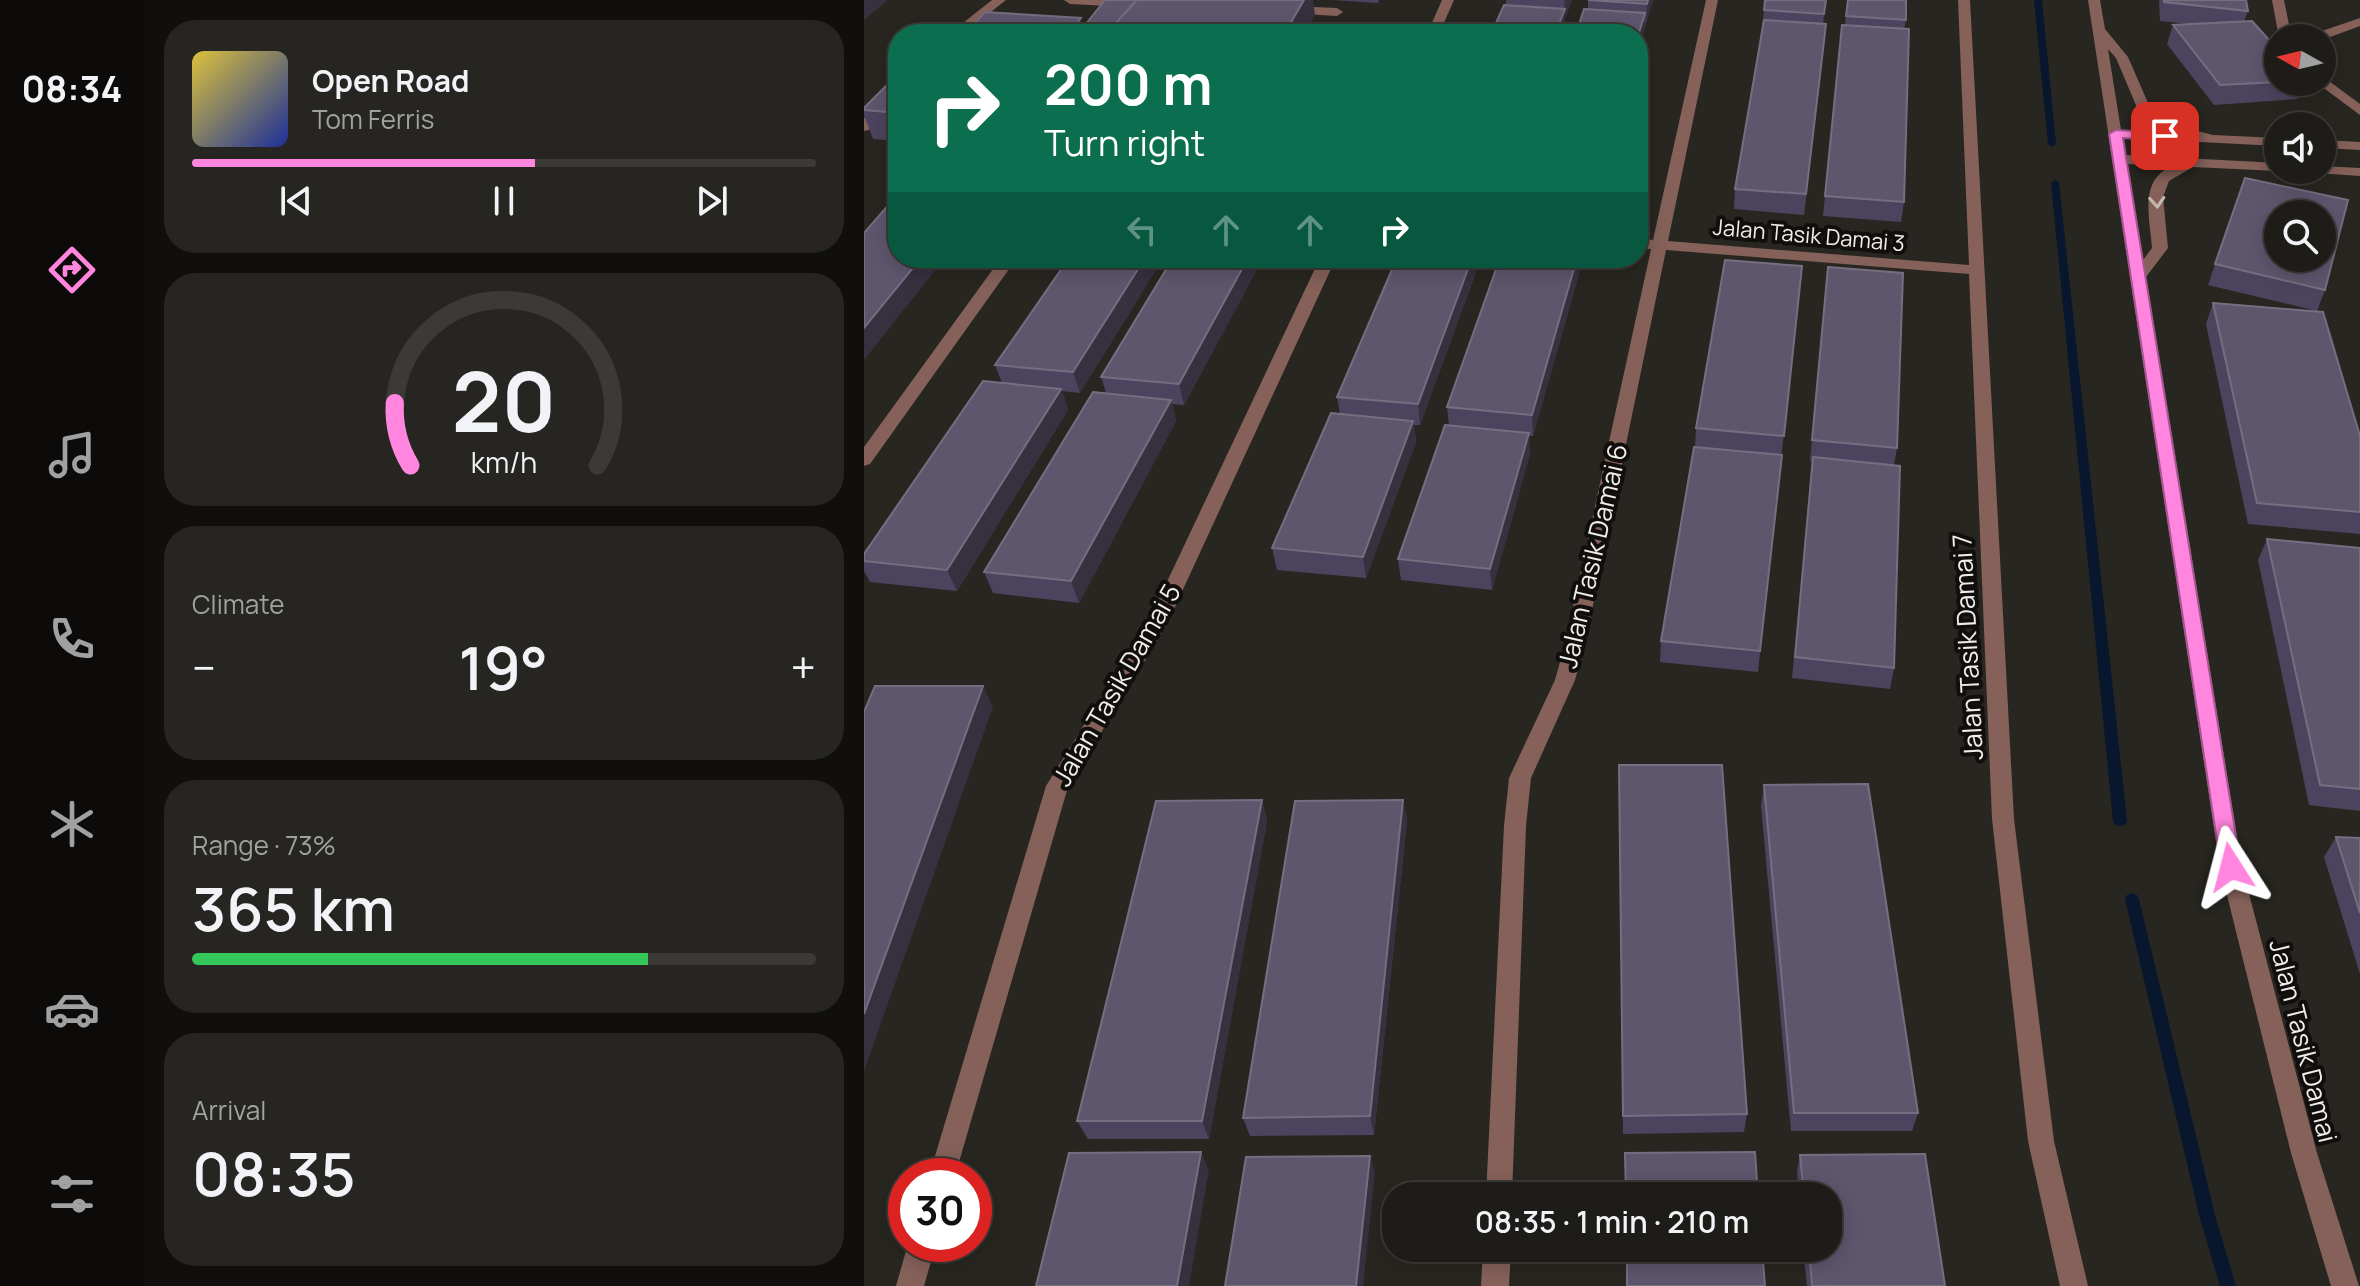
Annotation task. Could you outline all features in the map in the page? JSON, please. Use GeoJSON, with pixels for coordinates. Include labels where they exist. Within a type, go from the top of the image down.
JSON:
{"type":"FeatureCollection","features":[{"type":"Feature","properties":{"kind":"street"},"geometry":{"type":"LineString","coordinates":[[968,24],[1000,0]]}},
{"type":"Feature","properties":{"kind":"street"},"geometry":{"type":"LineString","coordinates":[[1070,0],[1143,4]]}},
{"type":"Feature","properties":{"kind":"street"},"geometry":{"type":"LineString","coordinates":[[1437,24],[1448,0]]}},
{"type":"Feature","properties":{"kind":"street","name":"Jalan Tasik Damai 6"},"geometry":{"type":"LineString","coordinates":[[1500,1182],[1514,841],[1520,778],[1565,680],[1575,644],[1712,0]]}},
{"type":"Feature","properties":{"kind":"street","name":"Jalan Tasik Damai 7"},"geometry":{"type":"LineString","coordinates":[[1964,0],[2003,819],[2041,1141],[2074,1286]]}},
{"type":"Feature","properties":{"kind":"street","name":"Jalan Tasik Damai"},"geometry":{"type":"LineString","coordinates":[[2094,0],[2231,867],[2304,1153],[2345,1286]]}},
{"type":"Feature","properties":{"kind":"street"},"geometry":{"type":"LineString","coordinates":[[2278,0],[2284,24]]}},
{"type":"Feature","properties":{"kind":"street"},"geometry":{"type":"LineString","coordinates":[[1277,9],[1337,12]]}},
{"type":"Feature","properties":{"kind":"street"},"geometry":{"type":"LineString","coordinates":[[2336,30],[2360,22]]}},
{"type":"Feature","properties":{"kind":"street"},"geometry":{"type":"LineString","coordinates":[[2099,30],[2122,57],[2146,114],[2173,129],[2214,139]]}},
{"type":"Feature","properties":{"kind":"street"},"geometry":{"type":"LineString","coordinates":[[2336,91],[2360,111]]}},
{"type":"Feature","properties":{"kind":"street"},"geometry":{"type":"LineString","coordinates":[[864,127],[888,99]]}},
{"type":"Feature","properties":{"kind":"street"},"geometry":{"type":"LineString","coordinates":[[2116,134],[2264,141]]}},
{"type":"Feature","properties":{"kind":"street"},"geometry":{"type":"LineString","coordinates":[[2336,145],[2360,148],[2357,154],[2360,165]]}},
{"type":"Feature","properties":{"kind":"street"},"geometry":{"type":"LineString","coordinates":[[2119,159],[2264,166]]}},
{"type":"Feature","properties":{"kind":"street"},"geometry":{"type":"LineString","coordinates":[[2139,275],[2160,248],[2155,193],[2159,179],[2169,170],[2210,163]]}},
{"type":"Feature","properties":{"kind":"street"},"geometry":{"type":"LineString","coordinates":[[2336,171],[2360,172]]}},
{"type":"Feature","properties":{"kind":"street","name":"Jalan Tasik Damai 3"},"geometry":{"type":"LineString","coordinates":[[1648,244],[1976,270]]}},
{"type":"Feature","properties":{"kind":"street"},"geometry":{"type":"LineString","coordinates":[[864,460],[1002,268]]}},
{"type":"Feature","properties":{"kind":"street","name":"Jalan Tasik Damai 5"},"geometry":{"type":"LineString","coordinates":[[947,1158],[1057,786],[1082,740],[1157,624],[1323,268]]}},
{"type":"Feature","properties":{"kind":"street"},"geometry":{"type":"LineString","coordinates":[[910,1286],[917,1262]]}},
{"type":"Feature","properties":{"kind":"street"},"geometry":{"type":"LineString","coordinates":[[1495,1286],[1496,1262]]}},
{"type":"Feature","properties":{"kind":"building"},"geometry":{"type":"Polygon","coordinates":[[[1105,0],[1137,0],[1115,24],[1086,24],[1105,0]]]}},
{"type":"Feature","properties":{"kind":"building"},"geometry":{"type":"Polygon","coordinates":[[[1137,0],[1304,0],[1290,24],[1115,24],[1137,0]]]}},
{"type":"Feature","properties":{"kind":"building"},"geometry":{"type":"Polygon","coordinates":[[[1588,0],[1648,0],[1647,4],[1588,0]]]}},
{"type":"Feature","properties":{"kind":"building"},"geometry":{"type":"Polygon","coordinates":[[[1765,0],[1826,0],[1824,14],[1764,10],[1765,0]]]}},
{"type":"Feature","properties":{"kind":"building"},"geometry":{"type":"Polygon","coordinates":[[[1848,0],[1906,0],[1906,20],[1846,16],[1848,0]]]}},
{"type":"Feature","properties":{"kind":"building"},"geometry":{"type":"Polygon","coordinates":[[[2246,0],[2248,11],[2164,2],[2246,0]]]}},
{"type":"Feature","properties":{"kind":"building"},"geometry":{"type":"Polygon","coordinates":[[[1504,5],[1565,9],[1559,24],[1495,24],[1504,5]]]}},
{"type":"Feature","properties":{"kind":"building"},"geometry":{"type":"Polygon","coordinates":[[[1584,9],[1645,13],[1642,24],[1579,24],[1584,9]]]}},
{"type":"Feature","properties":{"kind":"building"},"geometry":{"type":"Polygon","coordinates":[[[985,12],[1081,18],[1076,24],[974,24],[985,12]]]}},
{"type":"Feature","properties":{"kind":"building"},"geometry":{"type":"Polygon","coordinates":[[[1764,20],[1826,24],[1806,194],[1735,189],[1764,20]]]}},
{"type":"Feature","properties":{"kind":"building"},"geometry":{"type":"Polygon","coordinates":[[[2252,21],[2264,34],[2264,83],[2220,85],[2173,25],[2252,21]]]}},
{"type":"Feature","properties":{"kind":"building"},"geometry":{"type":"Polygon","coordinates":[[[1842,25],[1909,29],[1904,202],[1825,196],[1842,25]]]}},
{"type":"Feature","properties":{"kind":"building"},"geometry":{"type":"Polygon","coordinates":[[[888,84],[888,112],[864,108],[888,84]]]}},
{"type":"Feature","properties":{"kind":"building"},"geometry":{"type":"Polygon","coordinates":[[[2245,178],[2348,200],[2336,247],[2336,200],[2264,200],[2264,272],[2330,272],[2325,290],[2215,264],[2245,178]]]}},
{"type":"Feature","properties":{"kind":"building"},"geometry":{"type":"Polygon","coordinates":[[[888,205],[888,268],[913,268],[864,328],[864,233],[888,205]]]}},
{"type":"Feature","properties":{"kind":"building"},"geometry":{"type":"Polygon","coordinates":[[[1725,260],[1802,266],[1784,436],[1696,428],[1725,260]]]}},
{"type":"Feature","properties":{"kind":"building"},"geometry":{"type":"Polygon","coordinates":[[[1828,267],[1903,273],[1897,448],[1812,440],[1828,267]]]}},
{"type":"Feature","properties":{"kind":"building"},"geometry":{"type":"Polygon","coordinates":[[[1062,268],[1139,268],[1073,372],[995,365],[1062,268]]]}},
{"type":"Feature","properties":{"kind":"building"},"geometry":{"type":"Polygon","coordinates":[[[1167,268],[1243,268],[1179,384],[1101,377],[1167,268]]]}},
{"type":"Feature","properties":{"kind":"building"},"geometry":{"type":"Polygon","coordinates":[[[1393,268],[1468,268],[1418,404],[1337,397],[1393,268]]]}},
{"type":"Feature","properties":{"kind":"building"},"geometry":{"type":"Polygon","coordinates":[[[1496,268],[1574,268],[1532,415],[1447,407],[1496,268]]]}},
{"type":"Feature","properties":{"kind":"building"},"geometry":{"type":"Polygon","coordinates":[[[2213,303],[2323,312],[2360,436],[2360,512],[2257,503],[2213,303]]]}},
{"type":"Feature","properties":{"kind":"building"},"geometry":{"type":"Polygon","coordinates":[[[983,381],[1061,389],[947,570],[864,561],[864,554],[983,381]]]}},
{"type":"Feature","properties":{"kind":"building"},"geometry":{"type":"Polygon","coordinates":[[[1093,392],[1171,400],[1071,581],[984,572],[1093,392]]]}},
{"type":"Feature","properties":{"kind":"building"},"geometry":{"type":"Polygon","coordinates":[[[1331,413],[1413,421],[1363,557],[1272,548],[1331,413]]]}},
{"type":"Feature","properties":{"kind":"building"},"geometry":{"type":"Polygon","coordinates":[[[1445,425],[1529,433],[1490,569],[1398,559],[1445,425]]]}},
{"type":"Feature","properties":{"kind":"building"},"geometry":{"type":"Polygon","coordinates":[[[1694,447],[1782,455],[1760,651],[1661,641],[1694,447]]]}},
{"type":"Feature","properties":{"kind":"building"},"geometry":{"type":"Polygon","coordinates":[[[1813,457],[1900,466],[1894,668],[1795,657],[1813,457]]]}},
{"type":"Feature","properties":{"kind":"building"},"geometry":{"type":"Polygon","coordinates":[[[2267,539],[2360,548],[2360,789],[2320,785],[2267,539]]]}},
{"type":"Feature","properties":{"kind":"building"},"geometry":{"type":"Polygon","coordinates":[[[875,686],[983,686],[864,1014],[864,712],[875,686]]]}},
{"type":"Feature","properties":{"kind":"building"},"geometry":{"type":"Polygon","coordinates":[[[1619,765],[1722,765],[1747,1114],[1623,1116],[1619,765]]]}},
{"type":"Feature","properties":{"kind":"building"},"geometry":{"type":"Polygon","coordinates":[[[1868,784],[1918,1113],[1794,1113],[1764,785],[1868,784]]]}},
{"type":"Feature","properties":{"kind":"building"},"geometry":{"type":"Polygon","coordinates":[[[1262,800],[1202,1121],[1077,1121],[1156,801],[1262,800]]]}},
{"type":"Feature","properties":{"kind":"building"},"geometry":{"type":"Polygon","coordinates":[[[1403,800],[1370,1116],[1243,1118],[1295,801],[1403,800]]]}},
{"type":"Feature","properties":{"kind":"building"},"geometry":{"type":"Polygon","coordinates":[[[2336,837],[2360,838],[2360,913],[2336,837]]]}},
{"type":"Feature","properties":{"kind":"building"},"geometry":{"type":"Polygon","coordinates":[[[1201,1152],[1177,1286],[1036,1286],[1069,1153],[1201,1152]]]}},
{"type":"Feature","properties":{"kind":"building"},"geometry":{"type":"Polygon","coordinates":[[[1755,1152],[1757,1182],[1626,1182],[1625,1153],[1755,1152]]]}},
{"type":"Feature","properties":{"kind":"building"},"geometry":{"type":"Polygon","coordinates":[[[1925,1154],[1945,1286],[1812,1286],[1810,1262],[1842,1262],[1842,1182],[1803,1182],[1800,1155],[1925,1154]]]}},
{"type":"Feature","properties":{"kind":"building"},"geometry":{"type":"Polygon","coordinates":[[[1370,1156],[1356,1286],[1225,1286],[1246,1157],[1370,1156]]]}},
{"type":"Feature","properties":{"kind":"building"},"geometry":{"type":"Polygon","coordinates":[[[1627,1262],[1763,1262],[1765,1286],[1627,1286],[1627,1262]]]}},
{"type":"Feature","properties":{"kind":"waterway"},"geometry":{"type":"LineString","coordinates":[[2038,0],[2052,144]]}},
{"type":"Feature","properties":{"kind":"waterway"},"geometry":{"type":"LineString","coordinates":[[2055,183],[2120,821]]}},
{"type":"Feature","properties":{"kind":"waterway"},"geometry":{"type":"LineString","coordinates":[[2132,899],[2208,1219],[2228,1286]]}},
{"type":"Feature","properties":{"kind":"route"},"geometry":{"type":"LineString","coordinates":[[2165,136],[2116,134],[2231,867]]}}]}
